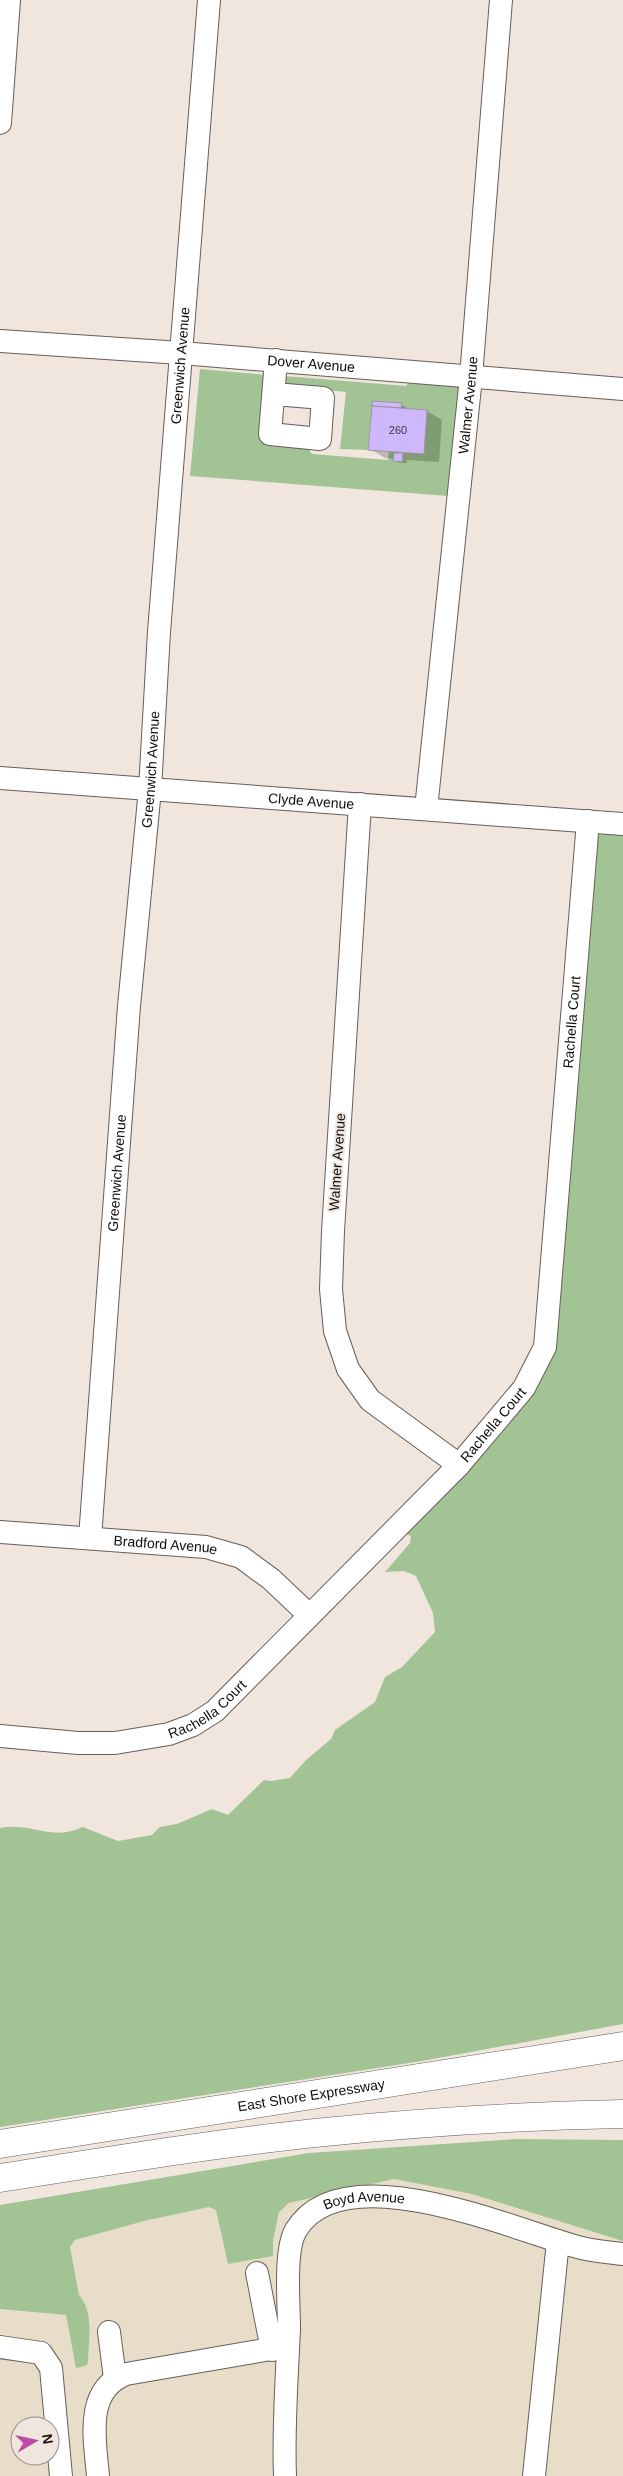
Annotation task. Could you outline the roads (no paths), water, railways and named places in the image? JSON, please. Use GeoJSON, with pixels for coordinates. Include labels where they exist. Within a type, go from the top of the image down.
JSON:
{"type":"FeatureCollection","features":[{"type":"Feature","properties":{"kind":"highway","name":"East Shore Expressway"},"geometry":{"type":"LineString","coordinates":[[0,2144],[623,2046]]}},
{"type":"Feature","properties":{"kind":"highway"},"geometry":{"type":"LineString","coordinates":[[0,2178],[195,2148],[325,2132],[514,2117],[623,2114]]}},
{"type":"Feature","properties":{"kind":"street"},"geometry":{"type":"LineString","coordinates":[[0,123],[9,0]]}},
{"type":"Feature","properties":{"kind":"street","name":"Greenwich Avenue"},"geometry":{"type":"LineString","coordinates":[[90,1538],[129,1006],[150,789],[181,353],[209,0]]}},
{"type":"Feature","properties":{"kind":"street","name":"Walmer Avenue"},"geometry":{"type":"LineString","coordinates":[[426,809],[471,377],[501,0]]}},
{"type":"Feature","properties":{"kind":"street","name":"Dover Avenue"},"geometry":{"type":"LineString","coordinates":[[0,341],[276,360],[623,389]]}},
{"type":"Feature","properties":{"kind":"street"},"geometry":{"type":"LineString","coordinates":[[274,394],[276,360]]}},
{"type":"Feature","properties":{"kind":"street","name":"Clyde Avenue"},"geometry":{"type":"LineString","coordinates":[[0,778],[623,824]]}},
{"type":"Feature","properties":{"kind":"street","name":"Walmer Avenue"},"geometry":{"type":"LineString","coordinates":[[360,804],[333,1231],[331,1289],[335,1331],[348,1369],[370,1400],[459,1465]]}},
{"type":"Feature","properties":{"kind":"street","name":"Rachella Court"},"geometry":{"type":"LineString","coordinates":[[0,1736],[78,1743],[115,1744],[169,1734],[193,1725],[215,1711],[309,1614],[333,1594],[422,1500],[459,1465],[524,1388],[545,1348],[588,822]]}},
{"type":"Feature","properties":{"kind":"street","name":"Bradford Avenue"},"geometry":{"type":"LineString","coordinates":[[0,1532],[206,1547],[241,1558],[271,1579],[309,1614]]}},
{"type":"Feature","properties":{"kind":"street","name":"Boyd Avenue"},"geometry":{"type":"LineString","coordinates":[[285,2476],[280,2348],[289,2254],[296,2231],[311,2214],[339,2201],[370,2196],[409,2198],[511,2225],[576,2247],[623,2254]]}},
{"type":"Feature","properties":{"kind":"street"},"geometry":{"type":"LineString","coordinates":[[534,2476],[558,2241]]}},
{"type":"Feature","properties":{"kind":"street"},"geometry":{"type":"LineString","coordinates":[[98,2476],[94,2425],[97,2410],[106,2386],[115,2378],[126,2374],[280,2348],[257,2273]]}},
{"type":"Feature","properties":{"kind":"street"},"geometry":{"type":"LineString","coordinates":[[109,2332],[115,2378]]}},
{"type":"Feature","properties":{"kind":"street"},"geometry":{"type":"LineString","coordinates":[[0,2347],[40,2353],[51,2368],[60,2476]]}}]}
